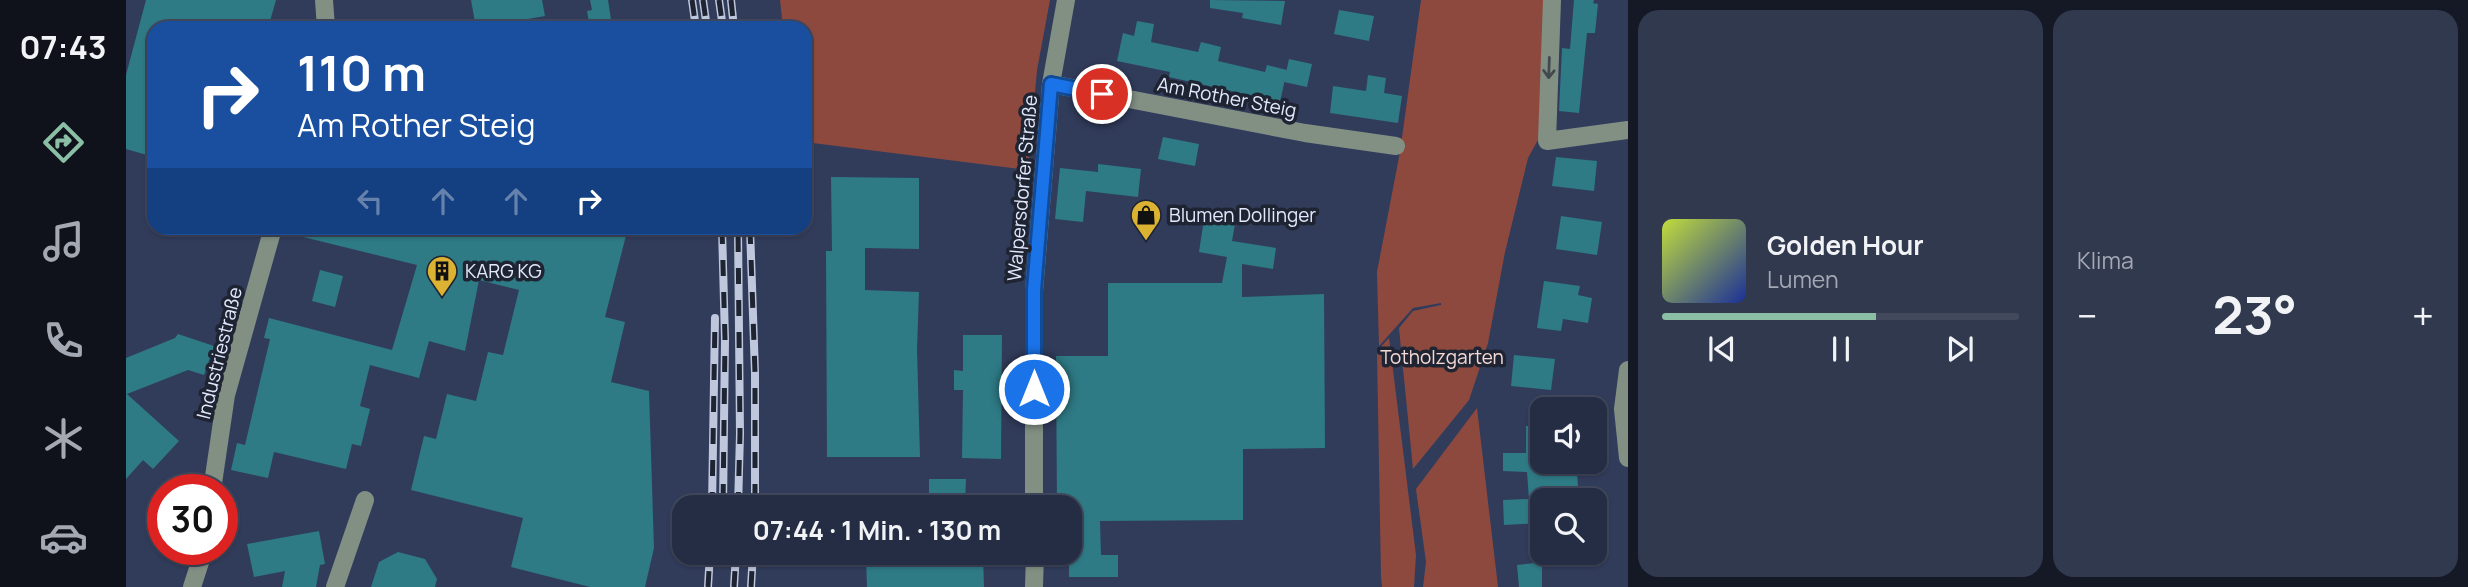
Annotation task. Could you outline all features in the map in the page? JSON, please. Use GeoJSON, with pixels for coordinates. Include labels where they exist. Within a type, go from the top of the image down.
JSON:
{"type":"FeatureCollection","features":[{"type":"Feature","properties":{"kind":"street"},"geometry":{"type":"LineString","coordinates":[[324,0],[326,21]]}},
{"type":"Feature","properties":{"kind":"street","name":"Walpersdorfer Straße"},"geometry":{"type":"LineString","coordinates":[[1034,495],[1034,290],[1051,84],[1066,0]]}},
{"type":"Feature","properties":{"kind":"street"},"geometry":{"type":"LineString","coordinates":[[1552,0],[1546,141],[1628,130]]}},
{"type":"Feature","properties":{"kind":"street","name":"Am Rother Steig"},"geometry":{"type":"LineString","coordinates":[[1051,84],[1305,133],[1396,146]]}},
{"type":"Feature","properties":{"kind":"street","name":"Industriestraße"},"geometry":{"type":"LineString","coordinates":[[214,474],[226,396],[271,235]]}},
{"type":"Feature","properties":{"kind":"street"},"geometry":{"type":"LineString","coordinates":[[1628,370],[1625,409],[1628,458]]}},
{"type":"Feature","properties":{"kind":"street"},"geometry":{"type":"LineString","coordinates":[[335,587],[365,500]]}},
{"type":"Feature","properties":{"kind":"street"},"geometry":{"type":"LineString","coordinates":[[192,587],[199,565]]}},
{"type":"Feature","properties":{"kind":"street"},"geometry":{"type":"LineString","coordinates":[[1034,587],[1035,565]]}},
{"type":"Feature","properties":{"kind":"green space"},"geometry":{"type":"Polygon","coordinates":[[[780,0],[1050,0],[1037,70],[1028,170],[812,143],[812,21],[782,21],[780,0]]]}},
{"type":"Feature","properties":{"kind":"green space","name":"Totholzgarten"},"geometry":{"type":"Polygon","coordinates":[[[1421,0],[1545,0],[1539,138],[1528,158],[1505,252],[1488,343],[1469,400],[1413,469],[1399,328],[1413,311],[1441,303],[1413,308],[1379,346],[1377,272],[1400,152],[1421,0]]]}},
{"type":"Feature","properties":{"kind":"green space"},"geometry":{"type":"Polygon","coordinates":[[[1389,338],[1416,555],[1414,587],[1382,587],[1377,351],[1389,338]]]}},
{"type":"Feature","properties":{"kind":"green space"},"geometry":{"type":"Polygon","coordinates":[[[1477,408],[1498,587],[1423,587],[1426,562],[1416,489],[1477,408]]]}},
{"type":"Feature","properties":{"kind":"building"},"geometry":{"type":"Polygon","coordinates":[[[146,0],[276,0],[270,21],[147,21],[147,155],[126,149],[126,75],[146,0]]]}},
{"type":"Feature","properties":{"kind":"building"},"geometry":{"type":"Polygon","coordinates":[[[471,0],[542,0],[545,16],[516,21],[475,21],[471,0]]]}},
{"type":"Feature","properties":{"kind":"building"},"geometry":{"type":"Polygon","coordinates":[[[590,0],[608,0],[611,21],[589,21],[587,11],[592,10],[590,0]]]}},
{"type":"Feature","properties":{"kind":"building"},"geometry":{"type":"Polygon","coordinates":[[[1210,0],[1285,1],[1281,25],[1242,18],[1243,13],[1210,8],[1210,0]]]}},
{"type":"Feature","properties":{"kind":"building"},"geometry":{"type":"Polygon","coordinates":[[[1574,0],[1594,0],[1593,3],[1598,4],[1595,33],[1587,33],[1579,113],[1559,111],[1562,48],[1570,49],[1574,0]]]}},
{"type":"Feature","properties":{"kind":"building"},"geometry":{"type":"Polygon","coordinates":[[[1339,10],[1374,16],[1369,41],[1334,34],[1339,10]]]}},
{"type":"Feature","properties":{"kind":"building"},"geometry":{"type":"Polygon","coordinates":[[[1137,21],[1154,24],[1151,42],[1198,52],[1201,42],[1221,47],[1218,61],[1265,72],[1267,65],[1287,70],[1280,102],[1169,77],[1170,72],[1117,61],[1123,33],[1134,36],[1137,21]]]}},
{"type":"Feature","properties":{"kind":"building"},"geometry":{"type":"Polygon","coordinates":[[[1289,59],[1312,64],[1307,87],[1284,82],[1289,59]]]}},
{"type":"Feature","properties":{"kind":"building"},"geometry":{"type":"Polygon","coordinates":[[[1368,75],[1386,78],[1384,93],[1402,96],[1398,123],[1330,113],[1333,86],[1366,91],[1368,75]]]}},
{"type":"Feature","properties":{"kind":"building"},"geometry":{"type":"Polygon","coordinates":[[[1163,137],[1199,144],[1195,166],[1158,159],[1163,137]]]}},
{"type":"Feature","properties":{"kind":"building"},"geometry":{"type":"Polygon","coordinates":[[[1556,157],[1597,161],[1594,191],[1552,186],[1556,157]]]}},
{"type":"Feature","properties":{"kind":"building"},"geometry":{"type":"Polygon","coordinates":[[[1098,164],[1141,169],[1138,197],[1086,191],[1083,222],[1055,219],[1060,168],[1098,172],[1098,164]]]}},
{"type":"Feature","properties":{"kind":"building"},"geometry":{"type":"Polygon","coordinates":[[[831,177],[919,178],[919,249],[865,248],[865,290],[919,292],[917,349],[920,457],[827,457],[826,251],[832,251],[831,177]]]}},
{"type":"Feature","properties":{"kind":"building"},"geometry":{"type":"Polygon","coordinates":[[[1561,216],[1602,222],[1597,255],[1556,249],[1561,216]]]}},
{"type":"Feature","properties":{"kind":"building"},"geometry":{"type":"Polygon","coordinates":[[[1204,219],[1235,224],[1232,241],[1276,248],[1273,269],[1242,264],[1242,297],[1324,294],[1325,448],[1243,449],[1243,520],[1100,521],[1101,555],[1118,555],[1118,577],[1069,577],[1069,565],[1082,565],[1082,495],[1057,495],[1056,356],[1108,356],[1108,283],[1222,283],[1227,257],[1199,252],[1204,219]]]}},
{"type":"Feature","properties":{"kind":"building"},"geometry":{"type":"Polygon","coordinates":[[[295,235],[626,235],[605,317],[625,322],[611,382],[649,391],[654,548],[645,587],[590,587],[511,567],[523,518],[411,490],[424,436],[436,439],[447,394],[476,401],[488,352],[503,355],[519,290],[479,280],[465,351],[429,341],[419,378],[370,365],[360,406],[370,409],[361,446],[352,444],[346,469],[274,452],[268,478],[231,470],[237,443],[245,445],[270,339],[264,338],[269,318],[392,350],[417,265],[295,235]]]}},
{"type":"Feature","properties":{"kind":"building"},"geometry":{"type":"Polygon","coordinates":[[[320,270],[343,276],[335,307],[312,301],[320,270]]]}},
{"type":"Feature","properties":{"kind":"building"},"geometry":{"type":"Polygon","coordinates":[[[1544,281],[1580,286],[1578,295],[1592,298],[1588,323],[1563,319],[1561,331],[1537,328],[1544,281]]]}},
{"type":"Feature","properties":{"kind":"building"},"geometry":{"type":"Polygon","coordinates":[[[178,334],[214,346],[204,375],[188,370],[127,394],[179,441],[153,469],[143,460],[126,479],[126,358],[175,338],[178,334]]]}},
{"type":"Feature","properties":{"kind":"building"},"geometry":{"type":"Polygon","coordinates":[[[963,335],[1002,335],[1001,459],[962,458],[963,390],[954,390],[954,370],[963,371],[963,335]]]}},
{"type":"Feature","properties":{"kind":"building"},"geometry":{"type":"Polygon","coordinates":[[[1514,355],[1555,359],[1551,390],[1511,386],[1514,355]]]}},
{"type":"Feature","properties":{"kind":"building"},"geometry":{"type":"Polygon","coordinates":[[[1526,426],[1530,426],[1530,474],[1577,474],[1578,488],[1530,488],[1530,524],[1504,525],[1503,500],[1529,499],[1527,472],[1503,471],[1503,453],[1526,453],[1526,426]]]}},
{"type":"Feature","properties":{"kind":"building"},"geometry":{"type":"Polygon","coordinates":[[[929,479],[966,479],[965,495],[929,495],[929,479]]]}},
{"type":"Feature","properties":{"kind":"building"},"geometry":{"type":"Polygon","coordinates":[[[319,531],[325,564],[320,565],[316,587],[282,587],[285,571],[254,577],[247,544],[319,531]]]}},
{"type":"Feature","properties":{"kind":"building"},"geometry":{"type":"Polygon","coordinates":[[[398,552],[425,559],[437,579],[435,587],[371,587],[379,562],[398,552]]]}},
{"type":"Feature","properties":{"kind":"building"},"geometry":{"type":"Polygon","coordinates":[[[866,565],[983,565],[984,587],[867,587],[866,565]]]}},
{"type":"Feature","properties":{"kind":"building"},"geometry":{"type":"Polygon","coordinates":[[[1517,565],[1542,565],[1542,587],[1519,587],[1517,565]]]}},
{"type":"Feature","properties":{"kind":"railway"},"geometry":{"type":"LineString","coordinates":[[692,0],[695,21]]}},
{"type":"Feature","properties":{"kind":"railway"},"geometry":{"type":"LineString","coordinates":[[703,0],[706,21]]}},
{"type":"Feature","properties":{"kind":"railway"},"geometry":{"type":"LineString","coordinates":[[719,0],[722,21]]}},
{"type":"Feature","properties":{"kind":"railway"},"geometry":{"type":"LineString","coordinates":[[731,0],[733,21]]}},
{"type":"Feature","properties":{"kind":"railway"},"geometry":{"type":"LineString","coordinates":[[722,235],[725,339],[723,495]]}},
{"type":"Feature","properties":{"kind":"railway"},"geometry":{"type":"LineString","coordinates":[[738,235],[738,495]]}},
{"type":"Feature","properties":{"kind":"railway"},"geometry":{"type":"LineString","coordinates":[[750,235],[755,373],[755,495]]}},
{"type":"Feature","properties":{"kind":"railway"},"geometry":{"type":"LineString","coordinates":[[712,495],[715,318]]}},
{"type":"Feature","properties":{"kind":"railway"},"geometry":{"type":"LineString","coordinates":[[708,587],[709,565]]}},
{"type":"Feature","properties":{"kind":"railway"},"geometry":{"type":"LineString","coordinates":[[734,587],[735,565]]}},
{"type":"Feature","properties":{"kind":"railway"},"geometry":{"type":"LineString","coordinates":[[751,587],[752,565]]}},
{"type":"Feature","properties":{"kind":"place","name":"Blumen Dollinger"},"geometry":{"type":"Point","coordinates":[1146,242]}},
{"type":"Feature","properties":{"kind":"place","name":"KARG KG"},"geometry":{"type":"Point","coordinates":[442,298]}},
{"type":"Feature","properties":{"kind":"route"},"geometry":{"type":"LineString","coordinates":[[1034,389],[1034,290],[1051,84],[1102,94]]}}]}
